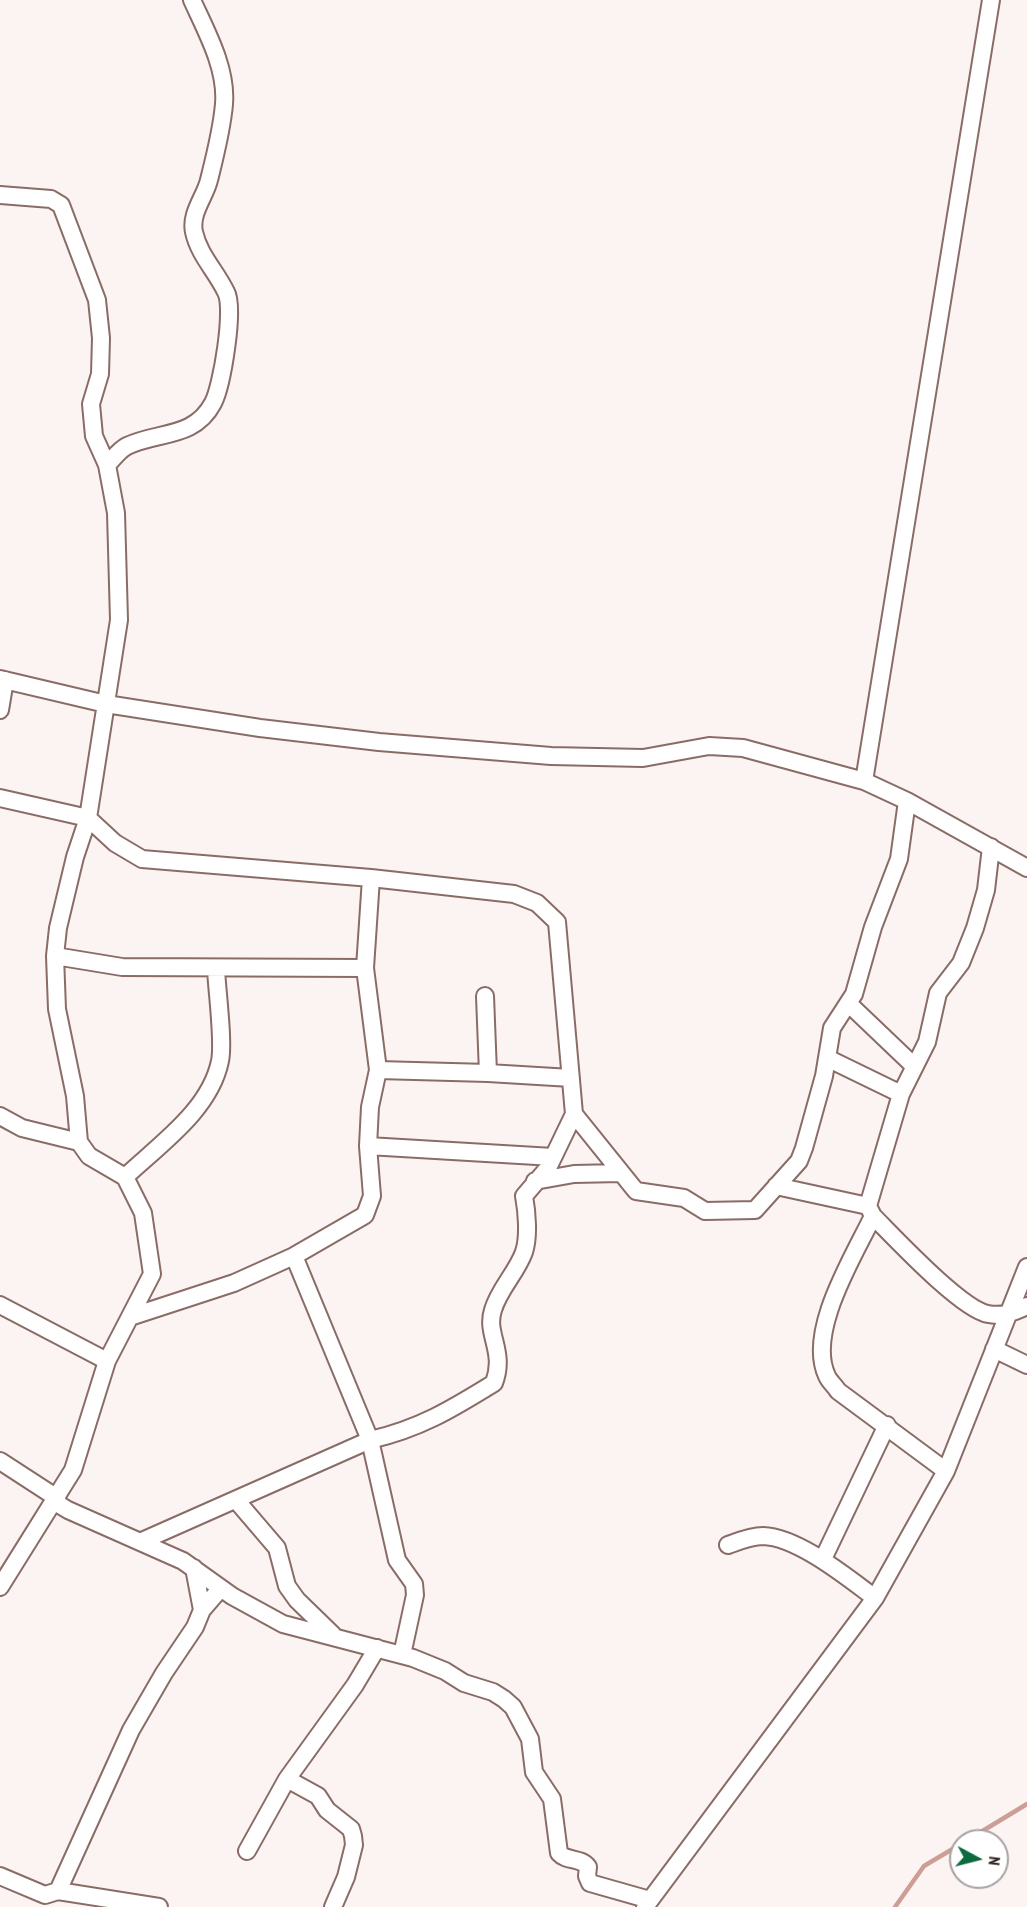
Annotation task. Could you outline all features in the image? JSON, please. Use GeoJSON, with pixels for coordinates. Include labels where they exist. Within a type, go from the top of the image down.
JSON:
{"type":"FeatureCollection","features":[{"type":"Feature","properties":{"kind":"street"},"geometry":{"type":"LineString","coordinates":[[107,465],[127,446],[185,431],[202,420],[214,402],[223,361],[230,304],[227,292],[207,262],[194,231],[195,213],[209,183],[224,102],[218,60],[192,0]]}},
{"type":"Feature","properties":{"kind":"street"},"geometry":{"type":"LineString","coordinates":[[864,781],[991,0]]}},
{"type":"Feature","properties":{"kind":"street"},"geometry":{"type":"LineString","coordinates":[[0,195],[51,199],[61,205],[97,300],[100,374],[91,404],[94,436],[107,465],[116,513],[119,620],[88,818],[75,857],[60,918],[55,956],[57,1009],[75,1096],[79,1142],[89,1156],[125,1177],[143,1213],[152,1274],[107,1361],[73,1470],[0,1587]]}},
{"type":"Feature","properties":{"kind":"street"},"geometry":{"type":"LineString","coordinates":[[0,710],[3,679],[106,704],[260,728],[368,740],[551,756],[643,758],[708,746],[743,748],[864,781],[908,801],[1027,868]]}},
{"type":"Feature","properties":{"kind":"street"},"geometry":{"type":"LineString","coordinates":[[0,798],[88,818],[114,843],[142,860],[371,879],[514,894],[537,903],[557,922],[574,1114],[548,1168],[535,1180],[524,1197],[525,1251],[493,1310],[492,1326],[500,1361],[494,1383],[450,1410],[405,1433],[370,1440],[142,1541]]}},
{"type":"Feature","properties":{"kind":"street"},"geometry":{"type":"LineString","coordinates":[[574,1114],[636,1191],[684,1198],[705,1212],[755,1210],[802,1155],[834,1021],[849,1004],[873,927],[899,859],[908,801]]}},
{"type":"Feature","properties":{"kind":"street"},"geometry":{"type":"LineString","coordinates":[[946,1470],[888,1425],[838,1391],[826,1376],[822,1328],[871,1211],[900,1094],[927,1042],[938,993],[961,963],[975,928],[986,890],[991,848]]}},
{"type":"Feature","properties":{"kind":"street"},"geometry":{"type":"LineString","coordinates":[[130,1317],[234,1283],[294,1256],[365,1215],[372,1196],[368,1146],[370,1107],[378,1070],[364,968],[371,879]]}},
{"type":"Feature","properties":{"kind":"street"},"geometry":{"type":"LineString","coordinates":[[55,956],[122,967],[364,968]]}},
{"type":"Feature","properties":{"kind":"street"},"geometry":{"type":"LineString","coordinates":[[125,1177],[202,1103],[214,1082],[221,1059],[216,969]]}},
{"type":"Feature","properties":{"kind":"street"},"geometry":{"type":"LineString","coordinates":[[485,996],[488,1073]]}},
{"type":"Feature","properties":{"kind":"street"},"geometry":{"type":"LineString","coordinates":[[849,1004],[914,1066]]}},
{"type":"Feature","properties":{"kind":"street"},"geometry":{"type":"LineString","coordinates":[[827,1058],[900,1094]]}},
{"type":"Feature","properties":{"kind":"street"},"geometry":{"type":"LineString","coordinates":[[378,1070],[571,1078]]}},
{"type":"Feature","properties":{"kind":"street"},"geometry":{"type":"LineString","coordinates":[[0,1116],[22,1128],[79,1142]]}},
{"type":"Feature","properties":{"kind":"street"},"geometry":{"type":"LineString","coordinates":[[368,1146],[553,1157]]}},
{"type":"Feature","properties":{"kind":"street"},"geometry":{"type":"LineString","coordinates":[[535,1180],[574,1174],[620,1173]]}},
{"type":"Feature","properties":{"kind":"street"},"geometry":{"type":"LineString","coordinates":[[776,1186],[871,1211],[929,1272],[977,1311],[989,1315],[1008,1315],[1027,1306]]}},
{"type":"Feature","properties":{"kind":"street"},"geometry":{"type":"LineString","coordinates":[[294,1256],[370,1440],[397,1560],[414,1584],[415,1595],[402,1655]]}},
{"type":"Feature","properties":{"kind":"street"},"geometry":{"type":"LineString","coordinates":[[0,1461],[57,1497],[58,1504],[68,1510],[142,1541],[194,1568],[242,1602],[293,1626],[402,1655],[445,1671],[464,1683],[493,1692],[513,1707],[530,1739],[534,1772],[552,1799],[559,1853],[562,1857],[584,1862],[588,1867],[587,1876],[590,1883],[648,1903],[875,1598],[946,1470],[1027,1267]]}},
{"type":"Feature","properties":{"kind":"street"},"geometry":{"type":"LineString","coordinates":[[0,1305],[107,1361]]}},
{"type":"Feature","properties":{"kind":"street"},"geometry":{"type":"LineString","coordinates":[[994,1349],[1027,1365]]}},
{"type":"Feature","properties":{"kind":"street"},"geometry":{"type":"LineString","coordinates":[[823,1559],[888,1425]]}},
{"type":"Feature","properties":{"kind":"street"},"geometry":{"type":"LineString","coordinates":[[236,1500],[277,1548],[287,1586],[297,1600],[334,1637]]}},
{"type":"Feature","properties":{"kind":"street"},"geometry":{"type":"LineString","coordinates":[[728,1545],[747,1538],[772,1537],[823,1559],[875,1598]]}},
{"type":"Feature","properties":{"kind":"street"},"geometry":{"type":"LineString","coordinates":[[194,1568],[202,1610]]}},
{"type":"Feature","properties":{"kind":"street"},"geometry":{"type":"LineString","coordinates":[[58,1891],[131,1730],[164,1673],[195,1628],[202,1610],[221,1588]]}},
{"type":"Feature","properties":{"kind":"street"},"geometry":{"type":"LineString","coordinates":[[293,1626],[297,1600]]}},
{"type":"Feature","properties":{"kind":"street"},"geometry":{"type":"LineString","coordinates":[[247,1851],[287,1779],[355,1685],[377,1648]]}},
{"type":"Feature","properties":{"kind":"street"},"geometry":{"type":"LineString","coordinates":[[287,1779],[318,1796],[327,1810],[351,1829],[354,1845],[346,1877],[333,1907]]}},
{"type":"Feature","properties":{"kind":"street"},"geometry":{"type":"LineString","coordinates":[[0,1876],[45,1895],[58,1891],[159,1907]]}},
{"type":"Feature","properties":{"kind":"waterway"},"geometry":{"type":"LineString","coordinates":[[986,1829],[1027,1804]]}},
{"type":"Feature","properties":{"kind":"waterway"},"geometry":{"type":"LineString","coordinates":[[895,1907],[924,1866],[949,1851]]}}]}
